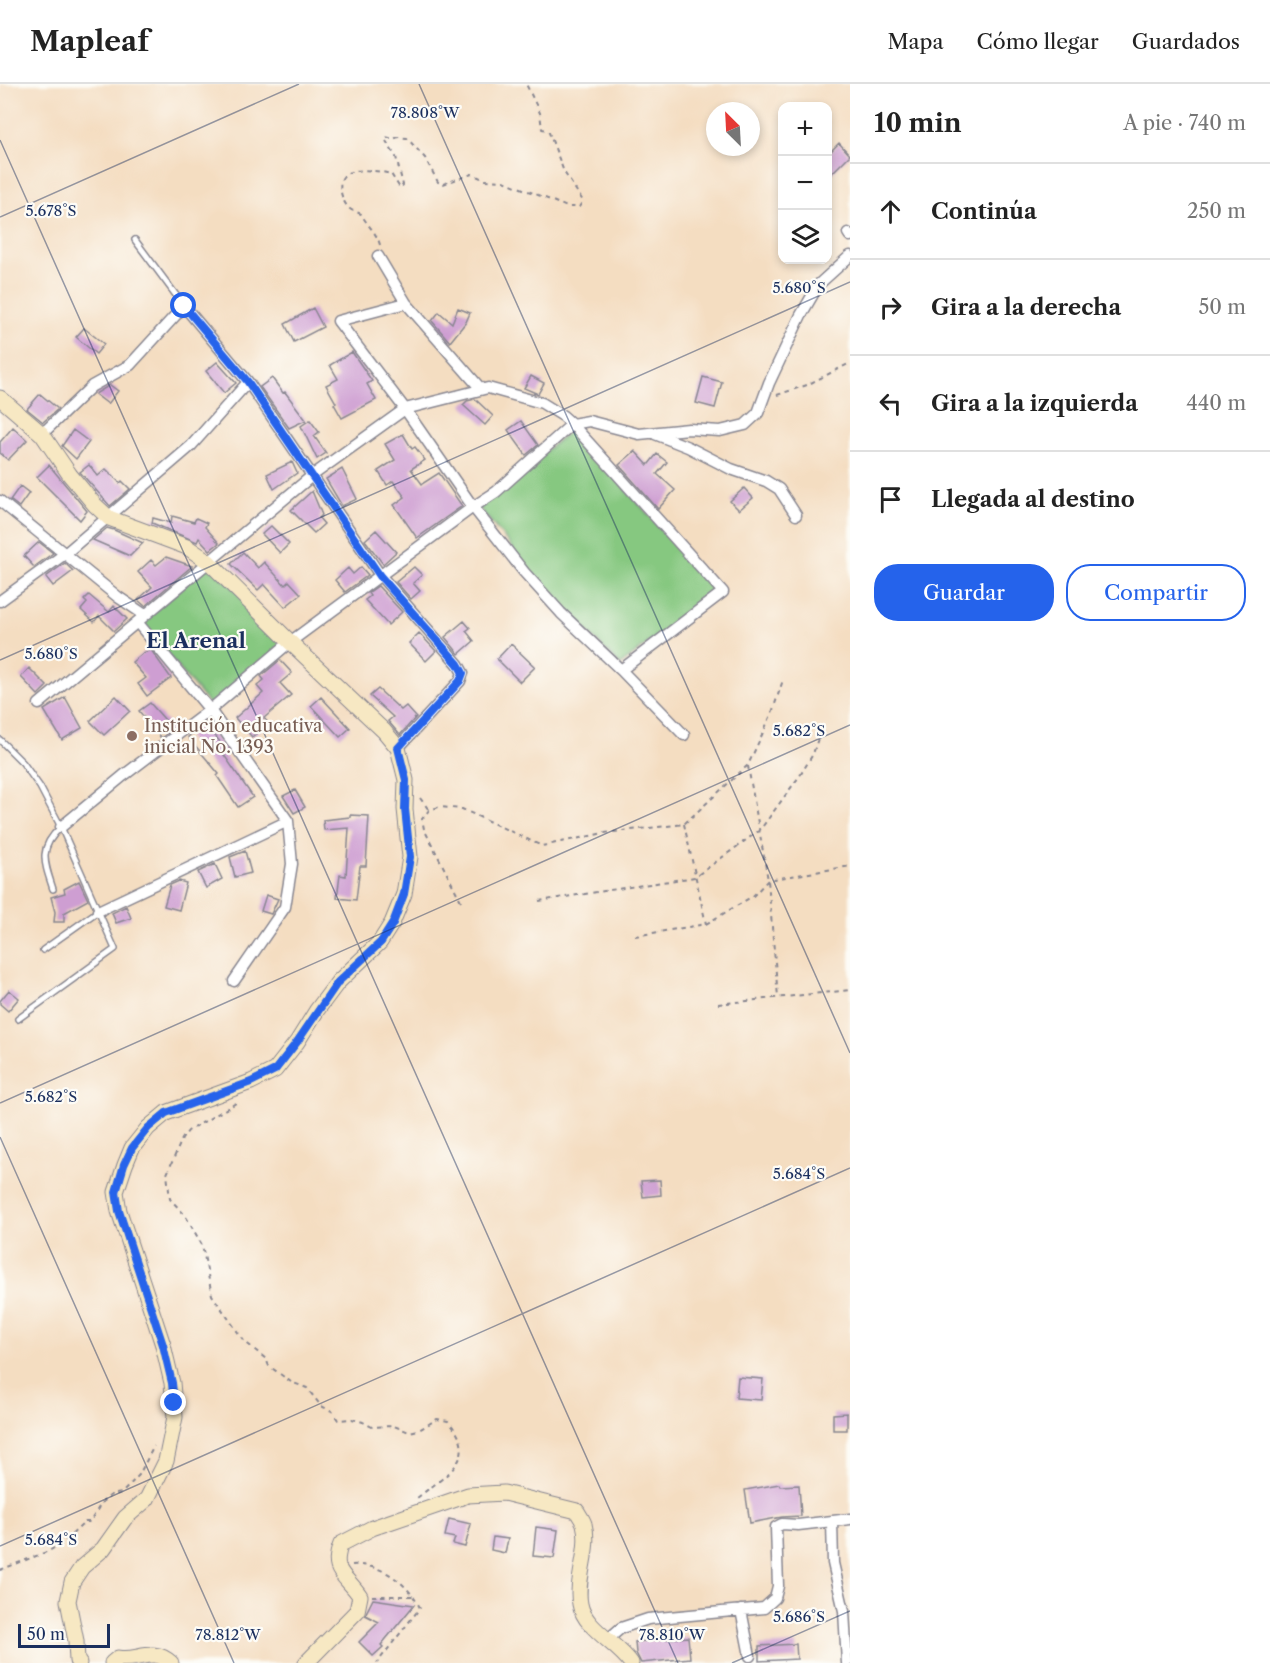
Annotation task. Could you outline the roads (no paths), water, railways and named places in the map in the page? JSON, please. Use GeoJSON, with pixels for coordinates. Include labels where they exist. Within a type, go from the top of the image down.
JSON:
{"type":"FeatureCollection","features":[{"type":"Feature","properties":{"kind":"street"},"geometry":{"type":"LineString","coordinates":[[378,256],[406,303],[481,389]]}},
{"type":"Feature","properties":{"kind":"street"},"geometry":{"type":"LineString","coordinates":[[61,827],[123,776],[210,710],[290,642],[496,492],[572,424],[589,421],[639,434],[688,429],[720,431],[745,425],[758,413],[801,315],[819,284],[850,256]]}},
{"type":"Feature","properties":{"kind":"street"},"geometry":{"type":"LineString","coordinates":[[406,303],[338,321],[405,409],[473,507],[531,580],[561,613],[684,735]]}},
{"type":"Feature","properties":{"kind":"street"},"geometry":{"type":"LineString","coordinates":[[42,434],[92,386],[130,365],[184,306],[248,382],[380,576],[458,664],[463,673],[460,681],[398,748]]}},
{"type":"Feature","properties":{"kind":"street"},"geometry":{"type":"LineString","coordinates":[[0,601],[66,553],[191,446],[248,382]]}},
{"type":"Feature","properties":{"kind":"street"},"geometry":{"type":"LineString","coordinates":[[39,704],[313,475],[405,409],[488,388],[542,403],[563,416],[723,592],[621,670]]}},
{"type":"Feature","properties":{"kind":"street"},"geometry":{"type":"LineString","coordinates":[[0,398],[42,434],[70,475],[109,518],[187,547],[209,562],[384,731],[398,748],[406,780],[405,809],[410,857],[404,894],[393,923],[381,942],[338,982],[275,1070],[251,1082],[166,1113],[148,1128],[132,1148],[124,1165],[116,1192],[119,1211],[163,1345],[172,1383],[175,1417],[166,1461],[147,1499],[125,1518],[102,1549],[82,1567],[72,1582],[68,1601],[79,1663]]}},
{"type":"Feature","properties":{"kind":"street"},"geometry":{"type":"LineString","coordinates":[[652,433],[688,447],[731,469],[766,481],[779,489],[795,515]]}},
{"type":"Feature","properties":{"kind":"street"},"geometry":{"type":"LineString","coordinates":[[0,501],[66,553],[141,619],[210,710],[288,821],[292,864],[285,907],[234,981]]}},
{"type":"Feature","properties":{"kind":"street"},"geometry":{"type":"LineString","coordinates":[[98,911],[288,821]]}},
{"type":"Feature","properties":{"kind":"street"},"geometry":{"type":"LineString","coordinates":[[306,1663],[357,1611],[360,1596],[351,1582],[338,1569],[336,1558],[341,1544],[372,1528],[468,1495],[504,1493],[577,1512],[584,1524],[585,1553],[579,1605],[594,1629],[624,1653],[631,1663]]}},
{"type":"Feature","properties":{"kind":"street"},"geometry":{"type":"LineString","coordinates":[[607,1640],[621,1628],[648,1618],[764,1608],[775,1598],[778,1586],[776,1527],[782,1524],[798,1525],[850,1519]]}},
{"type":"Feature","properties":{"kind":"street"},"geometry":{"type":"LineString","coordinates":[[832,1521],[833,1563],[847,1614],[847,1663]]}},
{"type":"Feature","properties":{"kind":"street"},"geometry":{"type":"LineString","coordinates":[[741,1610],[750,1656]]}},
{"type":"Feature","properties":{"kind":"street"},"geometry":{"type":"LineString","coordinates":[[112,1663],[118,1658],[125,1659],[145,1654],[165,1657],[171,1663]]}},
{"type":"Feature","properties":{"kind":"lane"},"geometry":{"type":"LineString","coordinates":[[135,240],[184,306]]}},
{"type":"Feature","properties":{"kind":"lane"},"geometry":{"type":"LineString","coordinates":[[0,740],[23,763],[40,787],[61,827],[115,949],[18,1019]]}},
{"type":"Feature","properties":{"kind":"lane"},"geometry":{"type":"LineString","coordinates":[[53,889],[46,870],[45,852],[48,838],[61,827]]}},
{"type":"Feature","properties":{"kind":"lane"},"geometry":{"type":"LineString","coordinates":[[43,950],[98,911]]}},
{"type":"Feature","properties":{"kind":"place","name":"Institución educativa inicial No. 1393"},"geometry":{"type":"Point","coordinates":[132,736]}},
{"type":"Feature","properties":{"kind":"district","name":"El Arenal"},"geometry":{"type":"Point","coordinates":[196,641]}}]}
